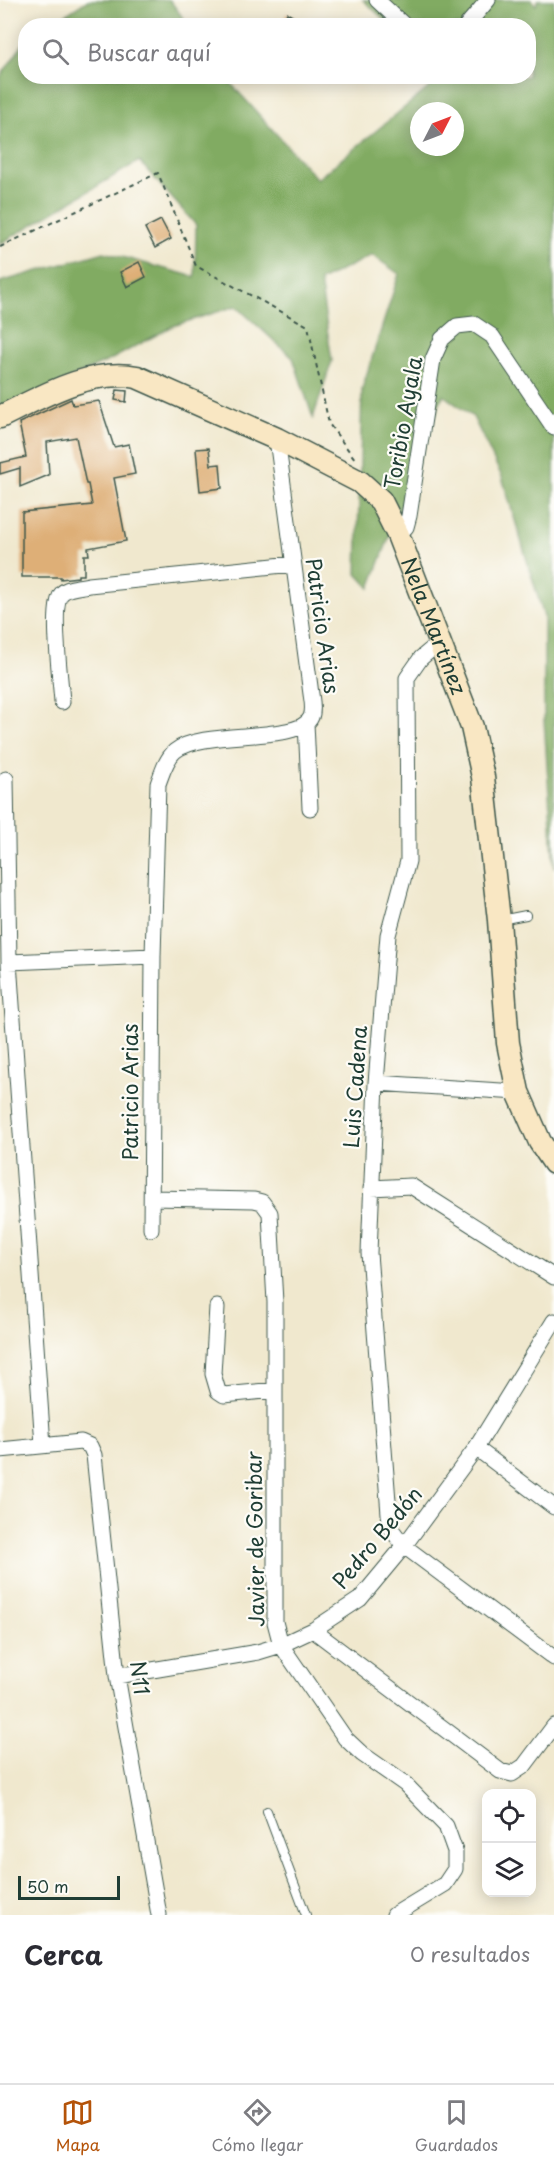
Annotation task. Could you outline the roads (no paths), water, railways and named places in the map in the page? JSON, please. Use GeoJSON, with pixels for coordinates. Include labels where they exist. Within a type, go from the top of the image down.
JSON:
{"type":"FeatureCollection","features":[{"type":"Feature","properties":{"kind":"main road","name":"Nela Martínez"},"geometry":{"type":"LineString","coordinates":[[0,417],[51,392],[79,382],[122,374],[137,377],[277,439],[360,482],[381,501],[398,536],[472,727],[483,777],[499,920],[508,1043],[518,1092],[540,1142],[554,1163]]}},
{"type":"Feature","properties":{"kind":"street"},"geometry":{"type":"LineString","coordinates":[[377,0],[396,18]]}},
{"type":"Feature","properties":{"kind":"street"},"geometry":{"type":"LineString","coordinates":[[473,18],[488,0]]}},
{"type":"Feature","properties":{"kind":"street","name":"Toribio Ayala"},"geometry":{"type":"LineString","coordinates":[[398,536],[406,527],[433,359],[442,339],[457,326],[474,324],[492,336],[554,428]]}},
{"type":"Feature","properties":{"kind":"street","name":"Patricio Arias"},"geometry":{"type":"LineString","coordinates":[[151,1229],[153,956],[158,784],[165,765],[175,752],[190,743],[209,738],[288,731],[306,723],[311,716],[312,705],[277,439]]}},
{"type":"Feature","properties":{"kind":"street"},"geometry":{"type":"LineString","coordinates":[[62,702],[56,603],[62,593],[89,585],[293,564]]}},
{"type":"Feature","properties":{"kind":"street","name":"Luis Cadena"},"geometry":{"type":"LineString","coordinates":[[404,1546],[392,1530],[389,1514],[369,1253],[371,1188],[376,1083],[388,935],[408,861],[408,678],[421,658],[440,642]]}},
{"type":"Feature","properties":{"kind":"street"},"geometry":{"type":"LineString","coordinates":[[306,723],[310,808]]}},
{"type":"Feature","properties":{"kind":"street"},"geometry":{"type":"LineString","coordinates":[[0,1450],[42,1445],[4,877],[6,779]]}},
{"type":"Feature","properties":{"kind":"street"},"geometry":{"type":"LineString","coordinates":[[9,962],[153,956]]}},
{"type":"Feature","properties":{"kind":"street"},"geometry":{"type":"LineString","coordinates":[[376,1083],[518,1092]]}},
{"type":"Feature","properties":{"kind":"street"},"geometry":{"type":"LineString","coordinates":[[371,1188],[411,1186],[554,1277]]}},
{"type":"Feature","properties":{"kind":"street","name":"Javier de Goribar"},"geometry":{"type":"LineString","coordinates":[[152,1198],[241,1198],[262,1202],[270,1213],[275,1302],[275,1622],[280,1645],[345,1738],[362,1754],[405,1784],[446,1826],[455,1851],[455,1869],[445,1884],[394,1915]]}},
{"type":"Feature","properties":{"kind":"street"},"geometry":{"type":"LineString","coordinates":[[217,1307],[213,1374],[218,1391],[224,1395],[275,1390]]}},
{"type":"Feature","properties":{"kind":"street","name":"Pedro Bedón"},"geometry":{"type":"LineString","coordinates":[[117,1676],[258,1652],[313,1630],[360,1599],[404,1546],[476,1448],[554,1321]]}},
{"type":"Feature","properties":{"kind":"street","name":"N11"},"geometry":{"type":"LineString","coordinates":[[42,1445],[81,1442],[90,1446],[94,1455],[117,1676],[159,1915]]}},
{"type":"Feature","properties":{"kind":"street"},"geometry":{"type":"LineString","coordinates":[[476,1448],[554,1507]]}},
{"type":"Feature","properties":{"kind":"street"},"geometry":{"type":"LineString","coordinates":[[404,1546],[554,1658]]}},
{"type":"Feature","properties":{"kind":"street"},"geometry":{"type":"LineString","coordinates":[[313,1630],[500,1771],[512,1774],[524,1766],[554,1726]]}},
{"type":"Feature","properties":{"kind":"lane"},"geometry":{"type":"LineString","coordinates":[[499,920],[526,915]]}},
{"type":"Feature","properties":{"kind":"lane"},"geometry":{"type":"LineString","coordinates":[[267,1811],[306,1915]]}}]}
